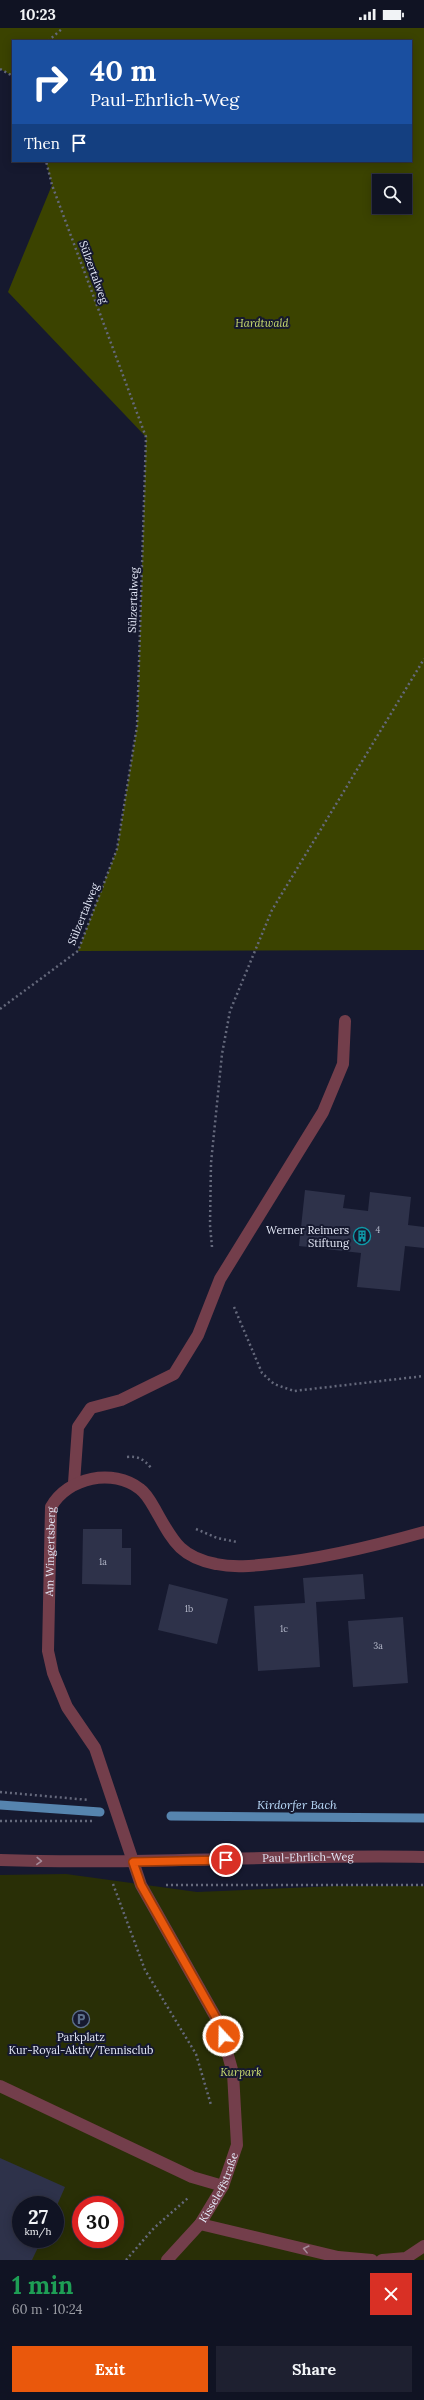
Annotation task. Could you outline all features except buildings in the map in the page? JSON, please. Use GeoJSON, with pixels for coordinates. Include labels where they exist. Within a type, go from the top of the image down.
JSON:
{"type":"FeatureCollection","features":[{"type":"Feature","properties":{"kind":"street"},"geometry":{"type":"LineString","coordinates":[[74,1483],[78,1427],[91,1408],[121,1400],[174,1374],[198,1335],[220,1279],[323,1112],[342,1064],[345,1021]]}},
{"type":"Feature","properties":{"kind":"street","name":"Am Wingertsberg"},"geometry":{"type":"LineString","coordinates":[[133,1862],[118,1821],[112,1797],[95,1748],[67,1708],[59,1692],[48,1651],[50,1512],[56,1498],[74,1483],[98,1478],[126,1480],[142,1489],[174,1541],[190,1557],[217,1565],[244,1567],[307,1560],[424,1532]]}},
{"type":"Feature","properties":{"kind":"street","name":"Paul-Ehrlich-Weg"},"geometry":{"type":"LineString","coordinates":[[0,1860],[133,1862],[380,1856],[424,1857]]}},
{"type":"Feature","properties":{"kind":"street","name":"Kisseleffstraße"},"geometry":{"type":"LineString","coordinates":[[133,1862],[141,1885],[219,2023],[233,2073],[237,2145],[223,2186],[200,2224],[167,2260]]}},
{"type":"Feature","properties":{"kind":"street"},"geometry":{"type":"LineString","coordinates":[[0,2086],[192,2177],[223,2186]]}},
{"type":"Feature","properties":{"kind":"street"},"geometry":{"type":"LineString","coordinates":[[200,2224],[338,2257],[372,2260]]}},
{"type":"Feature","properties":{"kind":"street"},"geometry":{"type":"LineString","coordinates":[[382,2260],[406,2258],[424,2246]]}},
{"type":"Feature","properties":{"kind":"path"},"geometry":{"type":"LineString","coordinates":[[49,40],[63,28]]}},
{"type":"Feature","properties":{"kind":"path"},"geometry":{"type":"LineString","coordinates":[[0,69],[12,74]]}},
{"type":"Feature","properties":{"kind":"path","name":"Sülzertalweg"},"geometry":{"type":"LineString","coordinates":[[0,1009],[78,951],[117,849],[137,726],[146,437],[52,184],[46,162]]}},
{"type":"Feature","properties":{"kind":"path"},"geometry":{"type":"LineString","coordinates":[[424,659],[272,910],[230,1011],[222,1054],[211,1163],[210,1225],[214,1261],[220,1279],[262,1373],[274,1384],[294,1391],[424,1376]]}},
{"type":"Feature","properties":{"kind":"path"},"geometry":{"type":"LineString","coordinates":[[98,1478],[122,1458],[136,1456],[144,1459],[153,1471]]}},
{"type":"Feature","properties":{"kind":"path"},"geometry":{"type":"LineString","coordinates":[[194,1528],[217,1538],[242,1544]]}},
{"type":"Feature","properties":{"kind":"path"},"geometry":{"type":"LineString","coordinates":[[0,1792],[84,1800],[112,1797]]}},
{"type":"Feature","properties":{"kind":"path"},"geometry":{"type":"LineString","coordinates":[[0,1821],[118,1821]]}},
{"type":"Feature","properties":{"kind":"path"},"geometry":{"type":"LineString","coordinates":[[102,1862],[114,1885],[145,1970],[196,2054],[211,2106]]}},
{"type":"Feature","properties":{"kind":"path"},"geometry":{"type":"LineString","coordinates":[[141,1885],[424,1885]]}},
{"type":"Feature","properties":{"kind":"path"},"geometry":{"type":"LineString","coordinates":[[126,2260],[154,2228],[207,2181]]}},
{"type":"Feature","properties":{"kind":"green space","name":"Hardtwald"},"geometry":{"type":"Polygon","coordinates":[[[0,28],[424,28],[424,950],[78,951],[117,849],[137,726],[146,437],[8,292],[52,185],[46,162],[412,162],[412,40],[12,40],[12,77],[0,69],[0,28]]]}},
{"type":"Feature","properties":{"kind":"green space","name":"Kurpark"},"geometry":{"type":"Polygon","coordinates":[[[66,1874],[197,1892],[336,1886],[424,1886],[424,2260],[0,2260],[0,1875],[66,1874]]]}},
{"type":"Feature","properties":{"kind":"waterway","name":"Kirdorfer Bach"},"geometry":{"type":"LineString","coordinates":[[0,1805],[100,1812]]}},
{"type":"Feature","properties":{"kind":"waterway","name":"Kirdorfer Bach"},"geometry":{"type":"LineString","coordinates":[[171,1816],[424,1818]]}},
{"type":"Feature","properties":{"kind":"place","name":"Werner Reimers Stiftung"},"geometry":{"type":"Point","coordinates":[362,1236]}},
{"type":"Feature","properties":{"kind":"place","name":"Parkplatz Kur-Royal-Aktiv/Tennisclub"},"geometry":{"type":"Point","coordinates":[81,2019]}},
{"type":"Feature","properties":{"kind":"route"},"geometry":{"type":"LineString","coordinates":[[223,2036],[219,2023],[141,1885],[133,1862],[226,1860]]}}]}
